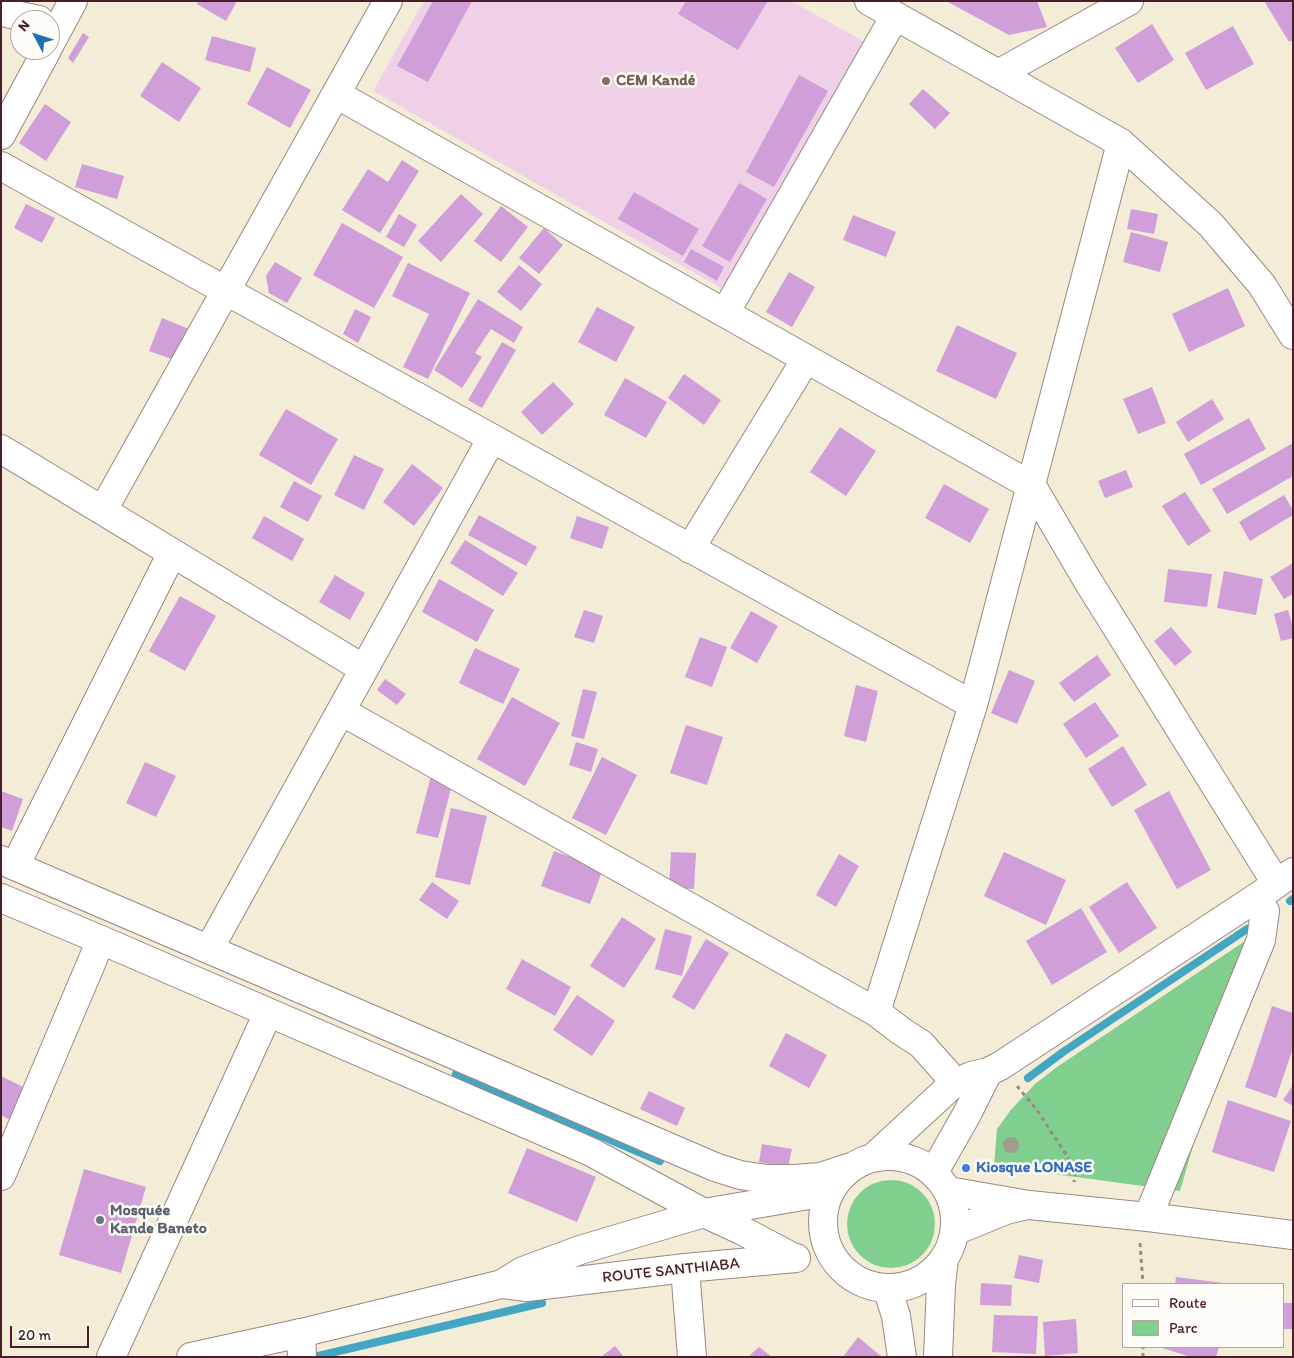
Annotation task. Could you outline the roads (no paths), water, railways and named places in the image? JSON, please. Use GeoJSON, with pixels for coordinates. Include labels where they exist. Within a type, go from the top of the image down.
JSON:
{"type":"FeatureCollection","features":[{"type":"Feature","properties":{"kind":"street"},"geometry":{"type":"LineString","coordinates":[[60,17],[74,1]]}},
{"type":"Feature","properties":{"kind":"street"},"geometry":{"type":"LineString","coordinates":[[103,510],[388,1]]}},
{"type":"Feature","properties":{"kind":"street"},"geometry":{"type":"LineString","coordinates":[[868,1],[1121,143],[1211,225],[1262,285],[1293,335]]}},
{"type":"Feature","properties":{"kind":"street"},"geometry":{"type":"LineString","coordinates":[[998,74],[1129,1]]}},
{"type":"Feature","properties":{"kind":"street"},"geometry":{"type":"LineString","coordinates":[[724,313],[895,16]]}},
{"type":"Feature","properties":{"kind":"street"},"geometry":{"type":"LineString","coordinates":[[1,135],[42,60]]}},
{"type":"Feature","properties":{"kind":"street"},"geometry":{"type":"LineString","coordinates":[[336,94],[1032,486],[1086,578],[1275,884]]}},
{"type":"Feature","properties":{"kind":"street"},"geometry":{"type":"LineString","coordinates":[[876,1012],[973,705],[1121,143]]}},
{"type":"Feature","properties":{"kind":"street"},"geometry":{"type":"LineString","coordinates":[[1,166],[973,705]]}},
{"type":"Feature","properties":{"kind":"street"},"geometry":{"type":"LineString","coordinates":[[690,549],[806,359]]}},
{"type":"Feature","properties":{"kind":"street"},"geometry":{"type":"LineString","coordinates":[[209,949],[492,438]]}},
{"type":"Feature","properties":{"kind":"street"},"geometry":{"type":"LineString","coordinates":[[1,450],[364,669]]}},
{"type":"Feature","properties":{"kind":"street"},"geometry":{"type":"LineString","coordinates":[[172,553],[8,863],[724,1170],[740,1175],[767,1179],[795,1179],[820,1177],[863,1162],[889,1155],[907,1157],[921,1163],[941,1181],[955,1209],[955,1231],[951,1246],[944,1259],[921,1280],[899,1288],[869,1285],[855,1279],[840,1267],[830,1254],[824,1238],[823,1213],[836,1181],[863,1162],[953,1084],[994,1069],[1275,884]]}},
{"type":"Feature","properties":{"kind":"street"},"geometry":{"type":"LineString","coordinates":[[341,711],[876,1012],[921,1044],[946,1072],[953,1084]]}},
{"type":"Feature","properties":{"kind":"street"},"geometry":{"type":"LineString","coordinates":[[1148,1216],[1261,940],[1265,911],[1275,884]]}},
{"type":"Feature","properties":{"kind":"street"},"geometry":{"type":"LineString","coordinates":[[1,898],[591,1152],[704,1213],[794,1258]]}},
{"type":"Feature","properties":{"kind":"street"},"geometry":{"type":"LineString","coordinates":[[1,1176],[101,940]]}},
{"type":"Feature","properties":{"kind":"street"},"geometry":{"type":"LineString","coordinates":[[111,1357],[268,1013]]}},
{"type":"Feature","properties":{"kind":"street"},"geometry":{"type":"LineString","coordinates":[[941,1181],[967,1114],[994,1069]]}},
{"type":"Feature","properties":{"kind":"street"},"geometry":{"type":"LineString","coordinates":[[941,1181],[1029,1205],[1148,1216],[1293,1235]]}},
{"type":"Feature","properties":{"kind":"street","name":"ROUTE SANTHIABA"},"geometry":{"type":"LineString","coordinates":[[191,1357],[302,1345],[502,1284],[522,1272],[580,1250],[704,1213],[830,1192]]}},
{"type":"Feature","properties":{"kind":"street"},"geometry":{"type":"LineString","coordinates":[[955,1231],[1006,1210],[1029,1205]]}},
{"type":"Feature","properties":{"kind":"street","name":"ROUTE SANTHIABA"},"geometry":{"type":"LineString","coordinates":[[502,1284],[527,1287],[685,1268],[794,1258],[840,1267]]}},
{"type":"Feature","properties":{"kind":"street"},"geometry":{"type":"LineString","coordinates":[[938,1357],[944,1259]]}},
{"type":"Feature","properties":{"kind":"street"},"geometry":{"type":"LineString","coordinates":[[685,1268],[692,1357]]}},
{"type":"Feature","properties":{"kind":"street"},"geometry":{"type":"LineString","coordinates":[[887,1288],[896,1316],[902,1357]]}},
{"type":"Feature","properties":{"kind":"waterway"},"geometry":{"type":"LineString","coordinates":[[1028,1078],[1063,1052],[1247,929]]}},
{"type":"Feature","properties":{"kind":"waterway"},"geometry":{"type":"LineString","coordinates":[[456,1074],[660,1161]]}},
{"type":"Feature","properties":{"kind":"waterway"},"geometry":{"type":"LineString","coordinates":[[314,1357],[542,1303]]}},
{"type":"Feature","properties":{"kind":"place","name":"CEM Kandé"},"geometry":{"type":"Point","coordinates":[606,81]}},
{"type":"Feature","properties":{"kind":"place","name":"Kiosque LONASE"},"geometry":{"type":"Point","coordinates":[966,1168]}},
{"type":"Feature","properties":{"kind":"place","name":"Mosquée Kande Baneto"},"geometry":{"type":"Point","coordinates":[100,1220]}}]}
